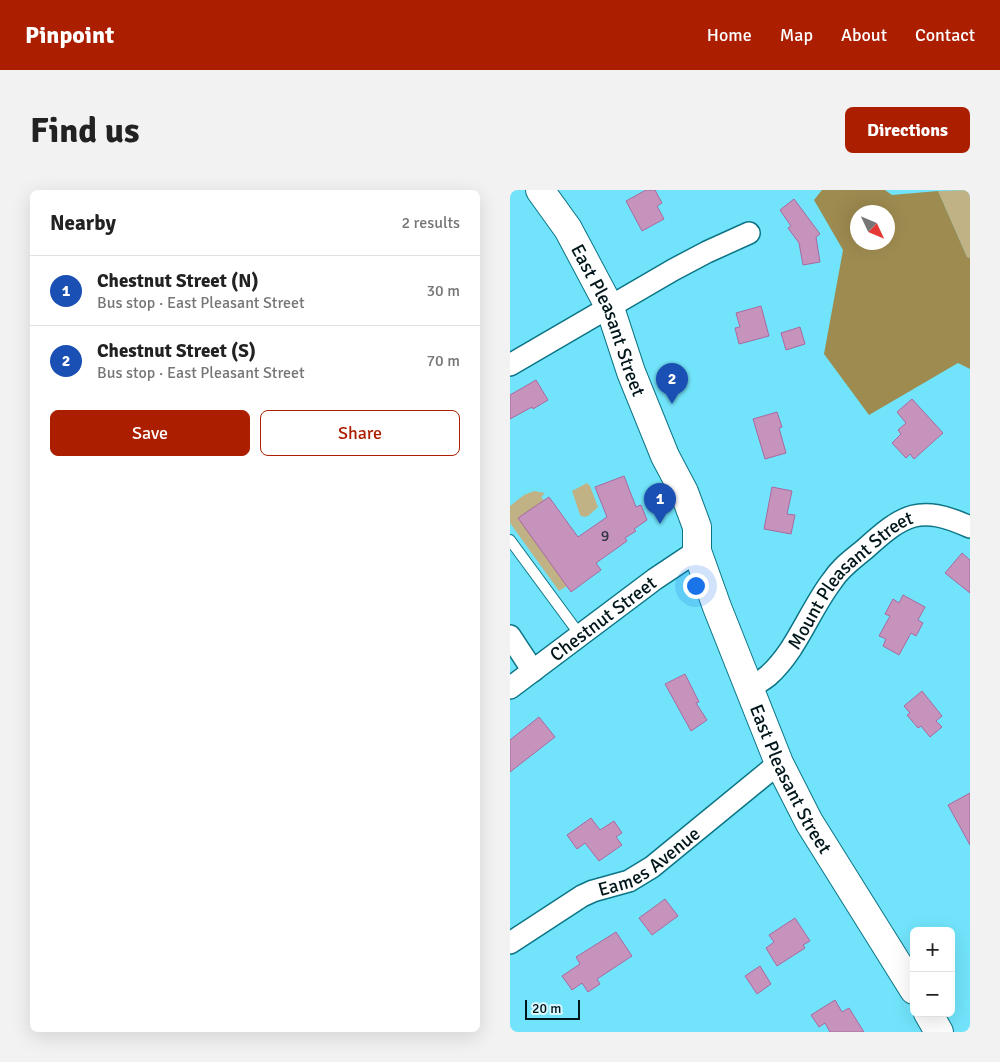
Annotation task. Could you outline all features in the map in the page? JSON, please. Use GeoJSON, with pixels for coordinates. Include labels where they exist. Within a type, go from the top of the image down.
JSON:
{"type":"FeatureCollection","features":[{"type":"Feature","properties":{"kind":"main road","name":"East Pleasant Street"},"geometry":{"type":"LineString","coordinates":[[540,190],[568,228],[610,308],[631,372],[665,456],[670,494],[681,532],[697,551],[717,607],[779,763],[809,822],[910,984]]}},
{"type":"Feature","properties":{"kind":"main road"},"geometry":{"type":"LineString","coordinates":[[930,1017],[939,1032]]}},
{"type":"Feature","properties":{"kind":"street"},"geometry":{"type":"LineString","coordinates":[[510,365],[698,256],[749,234]]}},
{"type":"Feature","properties":{"kind":"street","name":"Mount Pleasant Street"},"geometry":{"type":"LineString","coordinates":[[749,689],[767,676],[782,661],[833,579],[880,535],[912,515],[930,514],[950,518],[970,527]]}},
{"type":"Feature","properties":{"kind":"street","name":"Chestnut Street"},"geometry":{"type":"LineString","coordinates":[[510,688],[655,579],[697,551]]}},
{"type":"Feature","properties":{"kind":"street"},"geometry":{"type":"LineString","coordinates":[[510,636],[532,671]]}},
{"type":"Feature","properties":{"kind":"street","name":"Eames Avenue"},"geometry":{"type":"LineString","coordinates":[[510,943],[582,896],[630,881],[652,867],[779,763]]}},
{"type":"Feature","properties":{"kind":"lane"},"geometry":{"type":"LineString","coordinates":[[510,540],[580,635]]}},
{"type":"Feature","properties":{"kind":"shaded area"},"geometry":{"type":"Polygon","coordinates":[[[822,190],[885,190],[892,195],[938,191],[967,257],[970,258],[970,369],[958,363],[869,415],[824,354],[843,250],[814,200],[822,190]]]}},
{"type":"Feature","properties":{"kind":"shaded area"},"geometry":{"type":"Polygon","coordinates":[[[970,190],[970,258],[967,257],[938,191],[970,190]]]}},
{"type":"Feature","properties":{"kind":"shaded area"},"geometry":{"type":"Polygon","coordinates":[[[587,483],[598,507],[588,516],[584,517],[580,515],[572,491],[587,483]]]}},
{"type":"Feature","properties":{"kind":"shaded area"},"geometry":{"type":"Polygon","coordinates":[[[534,491],[545,493],[541,497],[544,500],[519,518],[567,586],[559,591],[510,523],[510,506],[524,495],[534,491]]]}},
{"type":"Feature","properties":{"kind":"building"},"geometry":{"type":"Polygon","coordinates":[[[646,190],[655,190],[662,203],[657,206],[664,219],[642,231],[626,201],[646,190]]]}},
{"type":"Feature","properties":{"kind":"building"},"geometry":{"type":"Polygon","coordinates":[[[794,199],[820,234],[816,237],[820,262],[803,265],[799,243],[788,228],[791,226],[780,210],[794,199]]]}},
{"type":"Feature","properties":{"kind":"building"},"geometry":{"type":"Polygon","coordinates":[[[761,306],[769,336],[739,344],[735,328],[740,327],[736,313],[761,306]]]}},
{"type":"Feature","properties":{"kind":"building"},"geometry":{"type":"Polygon","coordinates":[[[800,327],[805,344],[786,350],[781,333],[800,327]]]}},
{"type":"Feature","properties":{"kind":"building"},"geometry":{"type":"Polygon","coordinates":[[[536,380],[548,400],[510,419],[510,395],[536,380]]]}},
{"type":"Feature","properties":{"kind":"building"},"geometry":{"type":"Polygon","coordinates":[[[912,399],[943,433],[914,459],[910,454],[906,458],[892,443],[901,434],[898,430],[906,423],[897,412],[912,399]]]}},
{"type":"Feature","properties":{"kind":"building"},"geometry":{"type":"Polygon","coordinates":[[[777,412],[782,427],[779,428],[786,453],[765,459],[753,419],[777,412]]]}},
{"type":"Feature","properties":{"kind":"building"},"geometry":{"type":"Polygon","coordinates":[[[624,476],[636,507],[641,505],[647,520],[634,529],[636,531],[625,538],[627,541],[596,563],[601,570],[571,592],[518,518],[549,497],[578,537],[607,517],[595,487],[624,476]]]}},
{"type":"Feature","properties":{"kind":"building"},"geometry":{"type":"Polygon","coordinates":[[[772,487],[792,491],[787,514],[795,515],[791,534],[764,529],[772,487]]]}},
{"type":"Feature","properties":{"kind":"building"},"geometry":{"type":"Polygon","coordinates":[[[962,553],[970,560],[970,593],[945,573],[962,553]]]}},
{"type":"Feature","properties":{"kind":"building"},"geometry":{"type":"Polygon","coordinates":[[[903,595],[925,607],[918,620],[923,623],[916,636],[911,633],[899,655],[883,646],[886,639],[879,636],[890,616],[885,614],[893,599],[899,603],[903,595]]]}},
{"type":"Feature","properties":{"kind":"building"},"geometry":{"type":"Polygon","coordinates":[[[685,674],[699,702],[696,703],[707,720],[691,731],[665,684],[685,674]]]}},
{"type":"Feature","properties":{"kind":"building"},"geometry":{"type":"Polygon","coordinates":[[[922,691],[942,716],[936,721],[942,727],[930,737],[921,726],[918,728],[907,715],[910,713],[904,706],[922,691]]]}},
{"type":"Feature","properties":{"kind":"building"},"geometry":{"type":"Polygon","coordinates":[[[539,717],[555,737],[510,772],[510,740],[539,717]]]}},
{"type":"Feature","properties":{"kind":"building"},"geometry":{"type":"Polygon","coordinates":[[[970,793],[970,845],[948,805],[970,793]]]}},
{"type":"Feature","properties":{"kind":"building"},"geometry":{"type":"Polygon","coordinates":[[[591,818],[600,830],[614,821],[622,833],[616,837],[622,845],[599,861],[585,843],[577,849],[567,835],[591,818]]]}},
{"type":"Feature","properties":{"kind":"building"},"geometry":{"type":"Polygon","coordinates":[[[665,899],[678,916],[652,935],[639,918],[665,899]]]}},
{"type":"Feature","properties":{"kind":"building"},"geometry":{"type":"Polygon","coordinates":[[[795,918],[810,941],[803,945],[805,948],[777,966],[766,948],[774,942],[769,935],[795,918]]]}},
{"type":"Feature","properties":{"kind":"building"},"geometry":{"type":"Polygon","coordinates":[[[616,932],[632,956],[597,979],[600,984],[588,992],[582,983],[572,990],[562,976],[580,964],[576,957],[616,932]]]}},
{"type":"Feature","properties":{"kind":"building"},"geometry":{"type":"Polygon","coordinates":[[[760,966],[771,984],[757,994],[745,976],[760,966]]]}},
{"type":"Feature","properties":{"kind":"building"},"geometry":{"type":"Polygon","coordinates":[[[835,1000],[842,1012],[849,1008],[864,1032],[830,1032],[825,1023],[819,1027],[811,1015],[835,1000]]]}},
{"type":"Feature","properties":{"kind":"place","name":"Chestnut Street (S)"},"geometry":{"type":"Point","coordinates":[672,404]}},
{"type":"Feature","properties":{"kind":"place","name":"Chestnut Street (N)"},"geometry":{"type":"Point","coordinates":[660,524]}}]}
